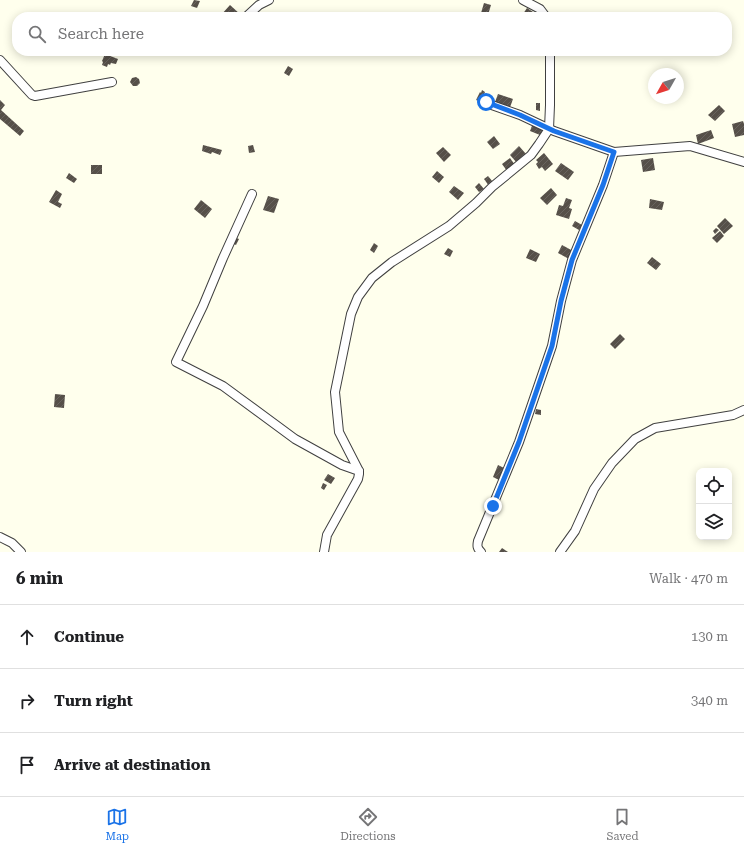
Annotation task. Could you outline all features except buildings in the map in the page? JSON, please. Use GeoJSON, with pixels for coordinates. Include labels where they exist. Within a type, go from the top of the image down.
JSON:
{"type":"FeatureCollection","features":[{"type":"Feature","properties":{"kind":"street"},"geometry":{"type":"LineString","coordinates":[[251,12],[259,5],[268,0]]}},
{"type":"Feature","properties":{"kind":"street"},"geometry":{"type":"LineString","coordinates":[[523,0],[540,9],[542,12]]}},
{"type":"Feature","properties":{"kind":"street"},"geometry":{"type":"LineString","coordinates":[[324,552],[327,535],[358,479],[359,474],[359,470],[339,432],[335,392],[351,314],[358,297],[372,278],[392,262],[449,226],[492,187],[531,155],[549,129],[550,56]]}},
{"type":"Feature","properties":{"kind":"street"},"geometry":{"type":"LineString","coordinates":[[0,60],[32,95],[35,96],[112,82]]}},
{"type":"Feature","properties":{"kind":"street"},"geometry":{"type":"LineString","coordinates":[[486,102],[520,115],[549,129],[614,152],[690,146],[744,162]]}},
{"type":"Feature","properties":{"kind":"street"},"geometry":{"type":"LineString","coordinates":[[481,552],[478,550],[478,541],[519,442],[552,346],[561,301],[572,260],[603,185],[614,152]]}},
{"type":"Feature","properties":{"kind":"street"},"geometry":{"type":"LineString","coordinates":[[252,194],[203,306],[176,362],[223,386],[295,439],[342,465],[359,470]]}},
{"type":"Feature","properties":{"kind":"street"},"geometry":{"type":"LineString","coordinates":[[560,552],[575,531],[594,489],[612,463],[635,439],[655,428],[733,415],[744,410]]}},
{"type":"Feature","properties":{"kind":"street"},"geometry":{"type":"LineString","coordinates":[[0,537],[12,543],[20,552]]}},
{"type":"Feature","properties":{"kind":"route"},"geometry":{"type":"LineString","coordinates":[[486,102],[520,115],[554,131],[614,152],[603,185],[572,260],[561,301],[552,346],[519,442],[493,506]]}}]}
